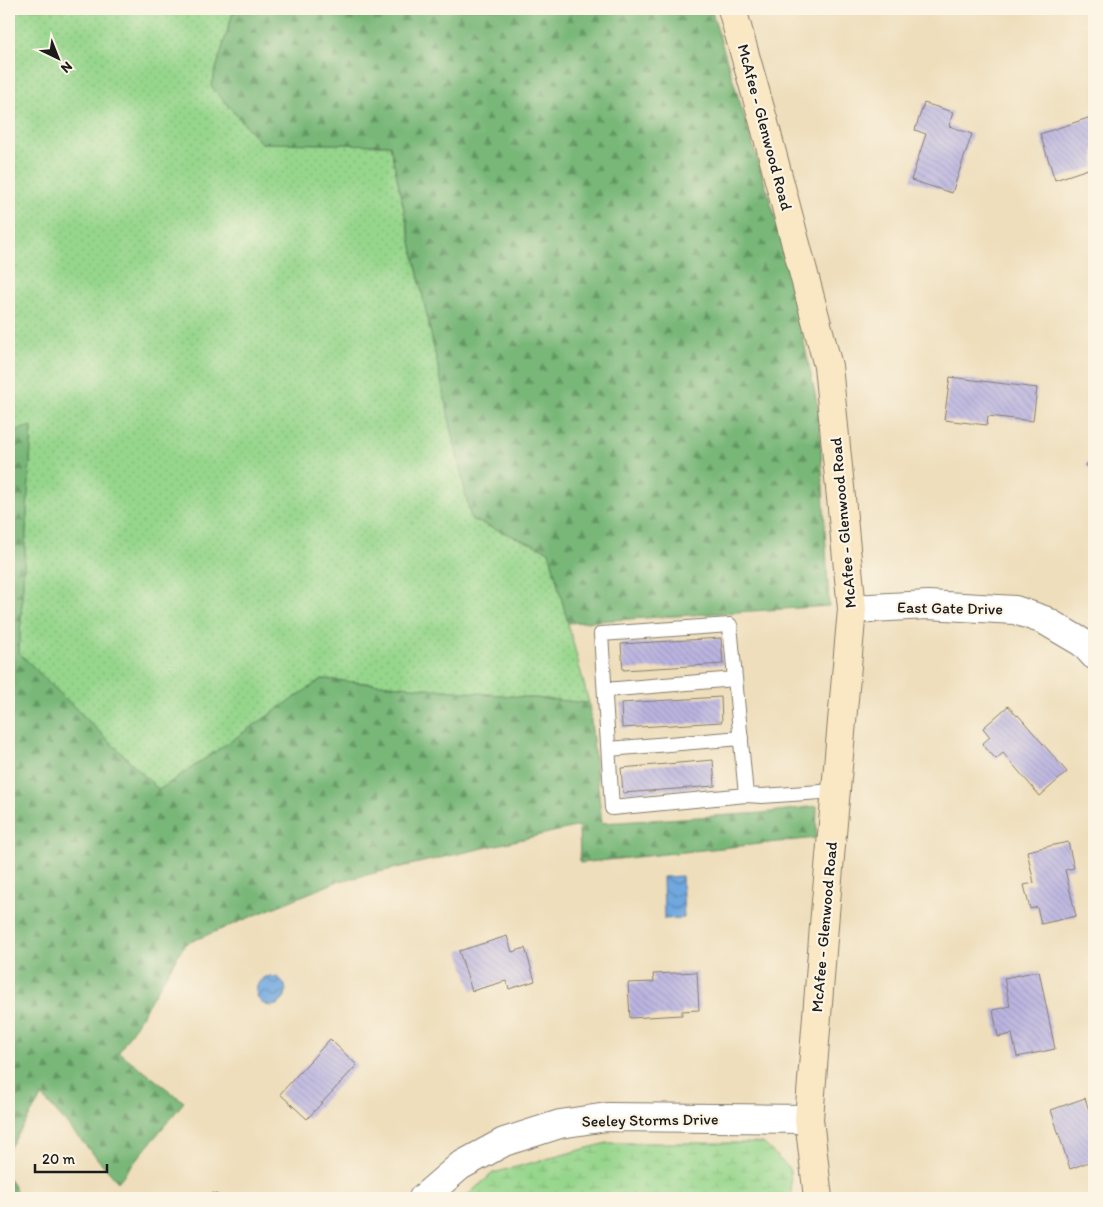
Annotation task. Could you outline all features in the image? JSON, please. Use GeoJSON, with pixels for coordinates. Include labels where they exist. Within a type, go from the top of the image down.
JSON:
{"type":"FeatureCollection","features":[{"type":"Feature","properties":{"kind":"street","name":"McAfee - Glenwood Road"},"geometry":{"type":"LineString","coordinates":[[732,9],[828,366],[852,609],[809,1119],[818,1198]]}},
{"type":"Feature","properties":{"kind":"street","name":"East Gate Drive"},"geometry":{"type":"LineString","coordinates":[[852,609],[928,605],[1015,610],[1044,620],[1083,643],[1094,655]]}},
{"type":"Feature","properties":{"kind":"street","name":"Seeley Storms Drive"},"geometry":{"type":"LineString","coordinates":[[423,1198],[460,1166],[504,1142],[560,1124],[607,1118],[809,1119]]}},
{"type":"Feature","properties":{"kind":"lane"},"geometry":{"type":"LineString","coordinates":[[746,795],[730,625],[601,634],[612,808],[746,795],[762,796],[836,791]]}},
{"type":"Feature","properties":{"kind":"lane"},"geometry":{"type":"LineString","coordinates":[[605,690],[735,679]]}},
{"type":"Feature","properties":{"kind":"lane"},"geometry":{"type":"LineString","coordinates":[[609,749],[741,738]]}},
{"type":"Feature","properties":{"kind":"green space"},"geometry":{"type":"Polygon","coordinates":[[[9,9],[234,9],[211,86],[261,143],[390,145],[471,519],[549,551],[589,703],[322,679],[159,790],[19,653],[32,427],[9,432],[9,9]]]}},
{"type":"Feature","properties":{"kind":"green space"},"geometry":{"type":"Polygon","coordinates":[[[234,9],[711,9],[781,236],[819,412],[829,606],[568,623],[549,551],[471,519],[390,145],[261,143],[211,86],[234,9]]]}},
{"type":"Feature","properties":{"kind":"green space"},"geometry":{"type":"Polygon","coordinates":[[[32,426],[19,653],[159,790],[322,679],[589,703],[602,823],[763,813],[817,806],[816,838],[580,863],[579,826],[336,882],[185,944],[119,1052],[184,1102],[118,1182],[42,1096],[9,1149],[9,432],[32,426]]]}},
{"type":"Feature","properties":{"kind":"green space"},"geometry":{"type":"Polygon","coordinates":[[[607,1143],[763,1143],[790,1169],[792,1198],[464,1198],[493,1173],[607,1143]]]}},
{"type":"Feature","properties":{"kind":"green space"},"geometry":{"type":"Polygon","coordinates":[[[9,1178],[20,1198],[9,1198],[9,1178]]]}},
{"type":"Feature","properties":{"kind":"water"},"geometry":{"type":"Polygon","coordinates":[[[682,876],[684,918],[664,919],[663,877],[682,876]]]}},
{"type":"Feature","properties":{"kind":"water"},"geometry":{"type":"Polygon","coordinates":[[[271,976],[277,977],[285,985],[285,997],[277,1005],[271,1006],[265,1005],[257,997],[256,991],[257,985],[265,977],[271,976]]]}},
{"type":"Feature","properties":{"kind":"building"},"geometry":{"type":"Polygon","coordinates":[[[924,103],[953,112],[949,126],[972,134],[952,193],[911,180],[926,134],[915,130],[924,103]]]}},
{"type":"Feature","properties":{"kind":"building"},"geometry":{"type":"Polygon","coordinates":[[[1094,116],[1094,167],[1055,180],[1040,134],[1094,116]]]}},
{"type":"Feature","properties":{"kind":"building"},"geometry":{"type":"Polygon","coordinates":[[[950,377],[1037,388],[1033,421],[988,416],[987,425],[944,420],[950,377]]]}},
{"type":"Feature","properties":{"kind":"building"},"geometry":{"type":"Polygon","coordinates":[[[1094,455],[1094,472],[1086,465],[1094,455]]]}},
{"type":"Feature","properties":{"kind":"building"},"geometry":{"type":"Polygon","coordinates":[[[721,638],[723,664],[623,670],[621,644],[721,638]]]}},
{"type":"Feature","properties":{"kind":"building"},"geometry":{"type":"Polygon","coordinates":[[[721,697],[722,722],[622,728],[621,703],[721,697]]]}},
{"type":"Feature","properties":{"kind":"building"},"geometry":{"type":"Polygon","coordinates":[[[1008,706],[1067,772],[1040,796],[1003,753],[996,759],[982,744],[990,737],[983,728],[1008,706]]]}},
{"type":"Feature","properties":{"kind":"building"},"geometry":{"type":"Polygon","coordinates":[[[713,760],[715,786],[623,793],[621,768],[713,760]]]}},
{"type":"Feature","properties":{"kind":"building"},"geometry":{"type":"Polygon","coordinates":[[[1068,842],[1074,868],[1065,870],[1076,916],[1041,924],[1037,907],[1030,909],[1024,885],[1034,883],[1027,851],[1068,842]]]}},
{"type":"Feature","properties":{"kind":"building"},"geometry":{"type":"Polygon","coordinates":[[[507,936],[512,952],[525,948],[535,981],[509,989],[506,981],[472,991],[459,951],[507,936]]]}},
{"type":"Feature","properties":{"kind":"building"},"geometry":{"type":"Polygon","coordinates":[[[1039,971],[1055,1049],[1017,1057],[1012,1034],[998,1037],[993,1010],[1010,1006],[1004,978],[1039,971]]]}},
{"type":"Feature","properties":{"kind":"building"},"geometry":{"type":"Polygon","coordinates":[[[697,972],[699,1010],[682,1011],[682,1015],[630,1018],[628,983],[654,982],[653,974],[697,972]]]}},
{"type":"Feature","properties":{"kind":"building"},"geometry":{"type":"Polygon","coordinates":[[[330,1039],[357,1065],[307,1119],[280,1094],[330,1039]]]}},
{"type":"Feature","properties":{"kind":"building"},"geometry":{"type":"Polygon","coordinates":[[[1085,1098],[1094,1126],[1094,1160],[1070,1169],[1051,1110],[1085,1098]]]}},
{"type":"Feature","properties":{"kind":"building"},"geometry":{"type":"Polygon","coordinates":[[[213,1193],[226,1198],[211,1198],[213,1193]]]}}]}
